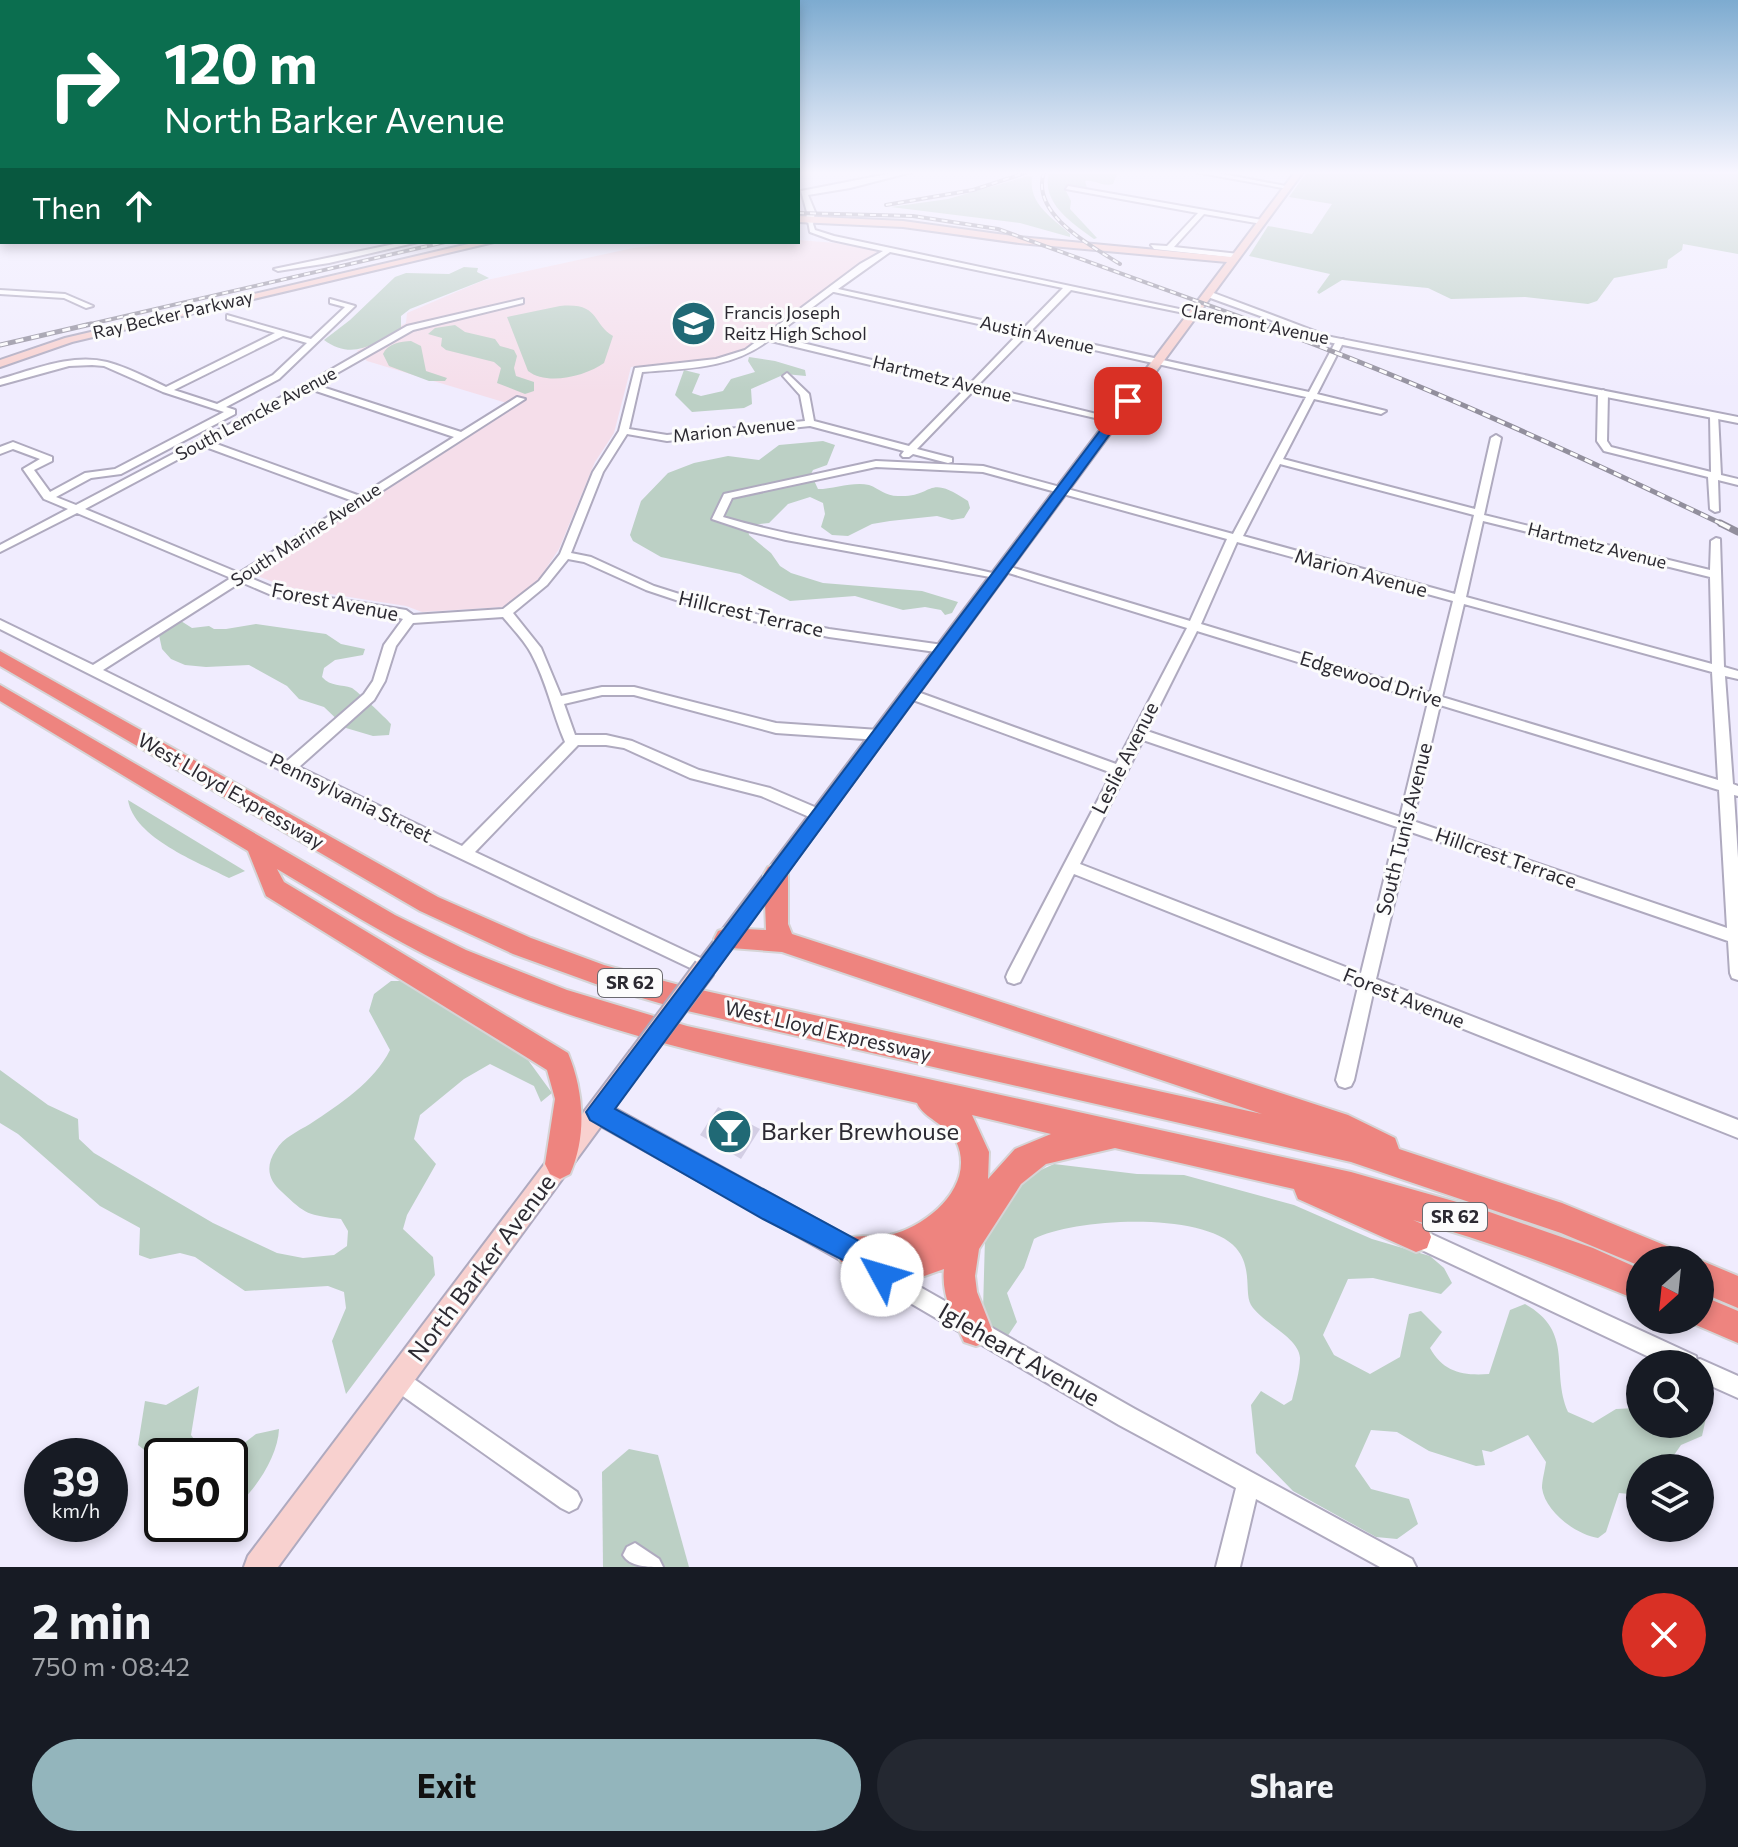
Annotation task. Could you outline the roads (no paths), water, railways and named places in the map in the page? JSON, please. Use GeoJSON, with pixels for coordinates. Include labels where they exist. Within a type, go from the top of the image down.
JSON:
{"type":"FeatureCollection","features":[{"type":"Feature","properties":{"kind":"highway","name":"West Lloyd Expressway"},"geometry":{"type":"LineString","coordinates":[[0,657],[429,904],[536,951],[674,996],[1281,1131],[1440,1176],[1562,1218],[1629,1246]]}},
{"type":"Feature","properties":{"kind":"highway","name":"West Lloyd Expressway"},"geometry":{"type":"LineString","coordinates":[[0,692],[386,922],[457,958],[536,991],[687,1038],[1351,1187],[1478,1223],[1626,1279]]}},
{"type":"Feature","properties":{"kind":"highway"},"geometry":{"type":"LineString","coordinates":[[258,847],[275,889],[558,1062],[569,1099],[560,1164]]}},
{"type":"Feature","properties":{"kind":"highway"},"geometry":{"type":"LineString","coordinates":[[776,874],[776,924],[782,941]]}},
{"type":"Feature","properties":{"kind":"highway"},"geometry":{"type":"LineString","coordinates":[[727,939],[782,941],[1348,1129],[1440,1176]]}},
{"type":"Feature","properties":{"kind":"highway"},"geometry":{"type":"LineString","coordinates":[[852,1251],[889,1252],[930,1235],[955,1216],[970,1190],[974,1160],[967,1133],[960,1123],[922,1093]]}},
{"type":"Feature","properties":{"kind":"highway"},"geometry":{"type":"LineString","coordinates":[[976,1330],[963,1306],[958,1280],[959,1257],[970,1231],[1011,1172],[1039,1151],[1116,1136]]}},
{"type":"Feature","properties":{"kind":"highway"},"geometry":{"type":"LineString","coordinates":[[1264,1168],[1416,1237]]}},
{"type":"Feature","properties":{"kind":"highway"},"geometry":{"type":"LineString","coordinates":[[882,1275],[934,1257],[970,1231]]}},
{"type":"Feature","properties":{"kind":"highway"},"geometry":{"type":"LineString","coordinates":[[1714,1282],[1738,1292]]}},
{"type":"Feature","properties":{"kind":"highway"},"geometry":{"type":"LineString","coordinates":[[1714,1317],[1738,1327]]}},
{"type":"Feature","properties":{"kind":"main road","name":"Ray Becker Parkway"},"geometry":{"type":"LineString","coordinates":[[0,361],[65,337],[455,245]]}},
{"type":"Feature","properties":{"kind":"main road","name":"Ray Becker Parkway"},"geometry":{"type":"LineString","coordinates":[[0,361],[69,340],[476,245]]}},
{"type":"Feature","properties":{"kind":"main road"},"geometry":{"type":"LineString","coordinates":[[1034,245],[1235,258]]}},
{"type":"Feature","properties":{"kind":"main road","name":"North Barker Avenue"},"geometry":{"type":"LineString","coordinates":[[259,1567],[1245,245]]}},
{"type":"Feature","properties":{"kind":"main road","name":"Igleheart Avenue"},"geometry":{"type":"LineString","coordinates":[[598,1112],[772,1210],[852,1251],[882,1275]]}},
{"type":"Feature","properties":{"kind":"street"},"geometry":{"type":"LineString","coordinates":[[278,269],[400,245]]}},
{"type":"Feature","properties":{"kind":"street","name":"Claremont Avenue"},"geometry":{"type":"LineString","coordinates":[[865,245],[1738,420]]}},
{"type":"Feature","properties":{"kind":"street"},"geometry":{"type":"LineString","coordinates":[[1168,249],[1172,245]]}},
{"type":"Feature","properties":{"kind":"street"},"geometry":{"type":"LineString","coordinates":[[1154,247],[1235,258]]}},
{"type":"Feature","properties":{"kind":"street"},"geometry":{"type":"LineString","coordinates":[[819,815],[765,792],[695,774],[627,744],[606,740],[574,741],[566,734],[546,671],[535,648],[506,613],[543,583],[565,555],[598,472],[624,431],[638,370],[731,359],[771,338],[863,266],[889,250]]}},
{"type":"Feature","properties":{"kind":"street"},"geometry":{"type":"LineString","coordinates":[[897,463],[1069,287]]}},
{"type":"Feature","properties":{"kind":"street","name":"Austin Avenue"},"geometry":{"type":"LineString","coordinates":[[834,290],[1381,411]]}},
{"type":"Feature","properties":{"kind":"street"},"geometry":{"type":"LineString","coordinates":[[0,292],[65,296],[89,306]]}},
{"type":"Feature","properties":{"kind":"street"},"geometry":{"type":"LineString","coordinates":[[1208,294],[1335,340]]}},
{"type":"Feature","properties":{"kind":"street"},"geometry":{"type":"LineString","coordinates":[[218,407],[276,377],[351,306],[333,301]]}},
{"type":"Feature","properties":{"kind":"street","name":"South Lemcke Avenue"},"geometry":{"type":"LineString","coordinates":[[0,549],[309,386],[416,325],[520,301]]}},
{"type":"Feature","properties":{"kind":"street"},"geometry":{"type":"LineString","coordinates":[[230,317],[313,342]]}},
{"type":"Feature","properties":{"kind":"street"},"geometry":{"type":"LineString","coordinates":[[166,390],[282,333]]}},
{"type":"Feature","properties":{"kind":"street","name":"Hartmetz Avenue"},"geometry":{"type":"LineString","coordinates":[[771,338],[1114,421]]}},
{"type":"Feature","properties":{"kind":"street","name":"Leslie Avenue"},"geometry":{"type":"LineString","coordinates":[[1014,977],[1194,626],[1234,538],[1311,396],[1335,340]]}},
{"type":"Feature","properties":{"kind":"street"},"geometry":{"type":"LineString","coordinates":[[0,372],[47,363],[106,364],[166,390],[232,412],[117,472],[89,475],[48,497],[28,469],[48,459],[13,445],[0,451]]}},
{"type":"Feature","properties":{"kind":"street"},"geometry":{"type":"LineString","coordinates":[[0,382],[69,363]]}},
{"type":"Feature","properties":{"kind":"street"},"geometry":{"type":"LineString","coordinates":[[787,376],[804,394],[810,423]]}},
{"type":"Feature","properties":{"kind":"street"},"geometry":{"type":"LineString","coordinates":[[309,386],[462,436]]}},
{"type":"Feature","properties":{"kind":"street"},"geometry":{"type":"LineString","coordinates":[[1603,393],[1602,441],[1607,449],[1738,482]]}},
{"type":"Feature","properties":{"kind":"street","name":"South Marine Avenue"},"geometry":{"type":"LineString","coordinates":[[93,671],[520,399]]}},
{"type":"Feature","properties":{"kind":"street"},"geometry":{"type":"LineString","coordinates":[[1715,416],[1715,509]]}},
{"type":"Feature","properties":{"kind":"street","name":"Marion Avenue"},"geometry":{"type":"LineString","coordinates":[[624,431],[667,438],[810,423],[1738,675]]}},
{"type":"Feature","properties":{"kind":"street","name":"South Tunis Avenue"},"geometry":{"type":"LineString","coordinates":[[1345,1080],[1496,438]]}},
{"type":"Feature","properties":{"kind":"street"},"geometry":{"type":"LineString","coordinates":[[202,442],[360,500]]}},
{"type":"Feature","properties":{"kind":"street","name":"Hartmetz Avenue"},"geometry":{"type":"LineString","coordinates":[[1277,460],[1715,575]]}},
{"type":"Feature","properties":{"kind":"street","name":"Marion Avenue"},"geometry":{"type":"LineString","coordinates":[[718,518],[728,496],[861,466],[897,463],[983,469]]}},
{"type":"Feature","properties":{"kind":"street","name":"Forest Avenue"},"geometry":{"type":"LineString","coordinates":[[48,497],[75,511],[276,593],[406,614],[409,619],[506,613]]}},
{"type":"Feature","properties":{"kind":"street","name":"Edgewood Drive"},"geometry":{"type":"LineString","coordinates":[[718,518],[778,536],[1000,573],[1194,626],[1733,790]]}},
{"type":"Feature","properties":{"kind":"street"},"geometry":{"type":"LineString","coordinates":[[1716,541],[1718,669],[1733,790],[1738,973]]}},
{"type":"Feature","properties":{"kind":"street","name":"Hillcrest Terrace"},"geometry":{"type":"LineString","coordinates":[[565,555],[587,559],[650,588],[715,609],[829,633],[943,649]]}},
{"type":"Feature","properties":{"kind":"street"},"geometry":{"type":"LineString","coordinates":[[290,767],[369,697],[379,681],[390,645],[409,619]]}},
{"type":"Feature","properties":{"kind":"street","name":"Pennsylvania Street"},"geometry":{"type":"LineString","coordinates":[[0,624],[464,854],[705,968]]}},
{"type":"Feature","properties":{"kind":"street"},"geometry":{"type":"LineString","coordinates":[[555,702],[602,691],[634,691],[776,728],[879,735]]}},
{"type":"Feature","properties":{"kind":"street"},"geometry":{"type":"LineString","coordinates":[[910,694],[1119,770]]}},
{"type":"Feature","properties":{"kind":"street","name":"Hillcrest Terrace"},"geometry":{"type":"LineString","coordinates":[[1138,733],[1736,937]]}},
{"type":"Feature","properties":{"kind":"street"},"geometry":{"type":"LineString","coordinates":[[464,854],[574,741]]}},
{"type":"Feature","properties":{"kind":"street","name":"Forest Avenue"},"geometry":{"type":"LineString","coordinates":[[1070,866],[1738,1129]]}},
{"type":"Feature","properties":{"kind":"street"},"geometry":{"type":"LineString","coordinates":[[1416,1237],[1658,1350]]}},
{"type":"Feature","properties":{"kind":"street","name":"Igleheart Avenue"},"geometry":{"type":"LineString","coordinates":[[882,1275],[1248,1484],[1302,1510],[1404,1567]]}},
{"type":"Feature","properties":{"kind":"street"},"geometry":{"type":"LineString","coordinates":[[1714,1376],[1738,1387]]}},
{"type":"Feature","properties":{"kind":"street"},"geometry":{"type":"LineString","coordinates":[[398,1379],[569,1500]]}},
{"type":"Feature","properties":{"kind":"street"},"geometry":{"type":"LineString","coordinates":[[1228,1567],[1248,1484]]}},
{"type":"Feature","properties":{"kind":"railway"},"geometry":{"type":"LineString","coordinates":[[82,326],[431,245]]}},
{"type":"Feature","properties":{"kind":"railway"},"geometry":{"type":"LineString","coordinates":[[1043,245],[1266,326]]}},
{"type":"Feature","properties":{"kind":"railway"},"geometry":{"type":"LineString","coordinates":[[1090,245],[1120,264]]}},
{"type":"Feature","properties":{"kind":"railway"},"geometry":{"type":"LineString","coordinates":[[0,345],[91,324]]}},
{"type":"Feature","properties":{"kind":"railway"},"geometry":{"type":"LineString","coordinates":[[1260,324],[1495,419],[1724,525]]}},
{"type":"Feature","properties":{"kind":"railway"},"geometry":{"type":"LineString","coordinates":[[1720,523],[1724,525]]}},
{"type":"Feature","properties":{"kind":"railway"},"geometry":{"type":"LineString","coordinates":[[1724,525],[1738,532]]}},
{"type":"Feature","properties":{"kind":"place","name":"Francis Joseph Reitz High School"},"geometry":{"type":"Point","coordinates":[693,323]}},
{"type":"Feature","properties":{"kind":"place","name":"Barker Brewhouse"},"geometry":{"type":"Point","coordinates":[730,1132]}}]}
